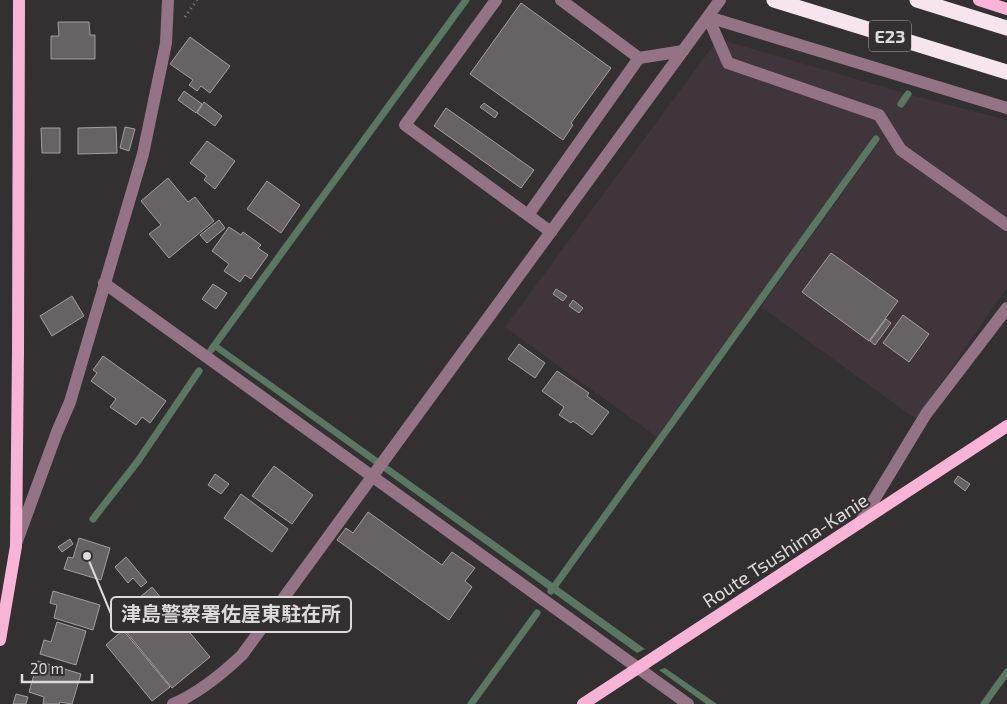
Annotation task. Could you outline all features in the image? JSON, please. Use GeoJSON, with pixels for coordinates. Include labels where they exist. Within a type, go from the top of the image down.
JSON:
{"type":"FeatureCollection","features":[{"type":"Feature","properties":{"kind":"highway","name":"E23"},"geometry":{"type":"LineString","coordinates":[[774,0],[1007,72]]}},
{"type":"Feature","properties":{"kind":"highway","name":"E23"},"geometry":{"type":"LineString","coordinates":[[917,0],[1007,28]]}},
{"type":"Feature","properties":{"kind":"main road"},"geometry":{"type":"LineString","coordinates":[[0,640],[16,546],[19,0]]}},
{"type":"Feature","properties":{"kind":"main road"},"geometry":{"type":"LineString","coordinates":[[979,0],[1007,9]]}},
{"type":"Feature","properties":{"kind":"main road","name":"Route Tsushima-Kanie"},"geometry":{"type":"LineString","coordinates":[[583,704],[1007,426]]}},
{"type":"Feature","properties":{"kind":"street"},"geometry":{"type":"LineString","coordinates":[[16,546],[57,432],[70,402],[142,154],[166,43],[168,0]]}},
{"type":"Feature","properties":{"kind":"street"},"geometry":{"type":"LineString","coordinates":[[496,0],[405,126],[551,232]]}},
{"type":"Feature","properties":{"kind":"street"},"geometry":{"type":"LineString","coordinates":[[561,0],[639,58],[683,51]]}},
{"type":"Feature","properties":{"kind":"street"},"geometry":{"type":"LineString","coordinates":[[173,704],[222,674],[242,655],[720,0]]}},
{"type":"Feature","properties":{"kind":"street"},"geometry":{"type":"LineString","coordinates":[[708,16],[1007,108]]}},
{"type":"Feature","properties":{"kind":"street"},"geometry":{"type":"LineString","coordinates":[[708,16],[728,63],[879,115],[901,150],[1007,225]]}},
{"type":"Feature","properties":{"kind":"street"},"geometry":{"type":"LineString","coordinates":[[528,215],[639,58]]}},
{"type":"Feature","properties":{"kind":"street"},"geometry":{"type":"LineString","coordinates":[[104,283],[688,704]]}},
{"type":"Feature","properties":{"kind":"street"},"geometry":{"type":"LineString","coordinates":[[860,523],[926,414],[1007,308]]}},
{"type":"Feature","properties":{"kind":"shaded area"},"geometry":{"type":"Polygon","coordinates":[[[718,39],[908,94],[1007,120],[1007,288],[916,419],[761,307],[880,141],[874,137],[657,437],[505,327],[718,39]]]}},
{"type":"Feature","properties":{"kind":"shaded area"},"geometry":{"type":"Polygon","coordinates":[[[215,342],[645,649],[637,653],[214,349],[210,349],[215,342]]]}},
{"type":"Feature","properties":{"kind":"shaded area"},"geometry":{"type":"Polygon","coordinates":[[[665,668],[717,704],[706,704],[659,670],[665,668]]]}},
{"type":"Feature","properties":{"kind":"building"},"geometry":{"type":"Polygon","coordinates":[[[521,3],[611,68],[571,123],[573,125],[563,140],[470,74],[521,3]]]}},
{"type":"Feature","properties":{"kind":"building"},"geometry":{"type":"Polygon","coordinates":[[[58,22],[89,22],[90,35],[95,35],[95,59],[51,59],[51,36],[59,36],[58,22]]]}},
{"type":"Feature","properties":{"kind":"building"},"geometry":{"type":"Polygon","coordinates":[[[190,37],[230,66],[210,93],[201,86],[197,91],[189,85],[193,80],[170,64],[190,37]]]}},
{"type":"Feature","properties":{"kind":"building"},"geometry":{"type":"Polygon","coordinates":[[[184,91],[202,104],[196,113],[178,100],[184,91]]]}},
{"type":"Feature","properties":{"kind":"building"},"geometry":{"type":"Polygon","coordinates":[[[204,102],[222,116],[215,126],[197,113],[204,102]]]}},
{"type":"Feature","properties":{"kind":"building"},"geometry":{"type":"Polygon","coordinates":[[[484,103],[498,113],[495,118],[480,107],[484,103]]]}},
{"type":"Feature","properties":{"kind":"building"},"geometry":{"type":"Polygon","coordinates":[[[446,108],[534,170],[521,188],[434,126],[446,108]]]}},
{"type":"Feature","properties":{"kind":"building"},"geometry":{"type":"Polygon","coordinates":[[[116,127],[117,153],[78,154],[78,128],[116,127]]]}},
{"type":"Feature","properties":{"kind":"building"},"geometry":{"type":"Polygon","coordinates":[[[125,127],[135,129],[129,151],[120,148],[125,127]]]}},
{"type":"Feature","properties":{"kind":"building"},"geometry":{"type":"Polygon","coordinates":[[[41,128],[60,128],[60,153],[42,153],[41,128]]]}},
{"type":"Feature","properties":{"kind":"building"},"geometry":{"type":"Polygon","coordinates":[[[207,141],[235,161],[215,189],[204,180],[207,176],[190,163],[207,141]]]}},
{"type":"Feature","properties":{"kind":"building"},"geometry":{"type":"Polygon","coordinates":[[[168,178],[188,202],[195,197],[214,221],[169,258],[149,234],[161,225],[141,201],[168,178]]]}},
{"type":"Feature","properties":{"kind":"building"},"geometry":{"type":"Polygon","coordinates":[[[267,181],[300,205],[281,233],[247,209],[267,181]]]}},
{"type":"Feature","properties":{"kind":"building"},"geometry":{"type":"Polygon","coordinates":[[[219,220],[225,228],[207,243],[200,235],[219,220]]]}},
{"type":"Feature","properties":{"kind":"building"},"geometry":{"type":"Polygon","coordinates":[[[229,227],[241,235],[243,232],[261,245],[258,248],[268,255],[251,279],[245,275],[240,282],[224,271],[229,264],[212,251],[229,227]]]}},
{"type":"Feature","properties":{"kind":"building"},"geometry":{"type":"Polygon","coordinates":[[[831,253],[898,301],[869,341],[802,292],[831,253]]]}},
{"type":"Feature","properties":{"kind":"building"},"geometry":{"type":"Polygon","coordinates":[[[213,284],[227,293],[216,309],[202,299],[213,284]]]}},
{"type":"Feature","properties":{"kind":"building"},"geometry":{"type":"Polygon","coordinates":[[[556,289],[567,296],[563,301],[553,294],[556,289]]]}},
{"type":"Feature","properties":{"kind":"building"},"geometry":{"type":"Polygon","coordinates":[[[72,296],[84,316],[52,336],[40,316],[72,296]]]}},
{"type":"Feature","properties":{"kind":"building"},"geometry":{"type":"Polygon","coordinates":[[[573,300],[583,308],[579,313],[569,306],[573,300]]]}},
{"type":"Feature","properties":{"kind":"building"},"geometry":{"type":"Polygon","coordinates":[[[903,315],[929,334],[909,362],[883,343],[903,315]]]}},
{"type":"Feature","properties":{"kind":"building"},"geometry":{"type":"Polygon","coordinates":[[[886,319],[891,323],[875,345],[870,341],[886,319]]]}},
{"type":"Feature","properties":{"kind":"building"},"geometry":{"type":"Polygon","coordinates":[[[519,344],[545,363],[535,378],[508,359],[519,344]]]}},
{"type":"Feature","properties":{"kind":"building"},"geometry":{"type":"Polygon","coordinates":[[[103,356],[166,401],[150,423],[142,417],[136,425],[110,407],[116,399],[91,381],[97,373],[93,370],[103,356]]]}},
{"type":"Feature","properties":{"kind":"building"},"geometry":{"type":"Polygon","coordinates":[[[557,371],[589,393],[587,396],[609,412],[592,435],[573,421],[571,423],[559,415],[564,407],[542,391],[557,371]]]}},
{"type":"Feature","properties":{"kind":"building"},"geometry":{"type":"Polygon","coordinates":[[[274,466],[313,495],[292,524],[252,496],[274,466]]]}},
{"type":"Feature","properties":{"kind":"building"},"geometry":{"type":"Polygon","coordinates":[[[215,474],[229,484],[221,494],[208,485],[215,474]]]}},
{"type":"Feature","properties":{"kind":"building"},"geometry":{"type":"Polygon","coordinates":[[[958,476],[970,484],[965,491],[954,482],[958,476]]]}},
{"type":"Feature","properties":{"kind":"building"},"geometry":{"type":"Polygon","coordinates":[[[241,494],[288,529],[272,552],[224,518],[241,494]]]}},
{"type":"Feature","properties":{"kind":"building"},"geometry":{"type":"Polygon","coordinates":[[[368,512],[442,565],[452,552],[475,568],[465,581],[472,587],[449,620],[337,540],[346,528],[353,533],[368,512]]]}},
{"type":"Feature","properties":{"kind":"building"},"geometry":{"type":"Polygon","coordinates":[[[79,538],[110,548],[101,580],[64,569],[68,557],[73,558],[79,538]]]}},
{"type":"Feature","properties":{"kind":"building"},"geometry":{"type":"Polygon","coordinates":[[[70,539],[73,544],[62,552],[58,547],[70,539]]]}},
{"type":"Feature","properties":{"kind":"building"},"geometry":{"type":"Polygon","coordinates":[[[126,557],[147,582],[141,587],[133,578],[128,583],[115,567],[126,557]]]}},
{"type":"Feature","properties":{"kind":"building"},"geometry":{"type":"Polygon","coordinates":[[[152,587],[210,657],[172,688],[115,618],[152,587]]]}},
{"type":"Feature","properties":{"kind":"building"},"geometry":{"type":"Polygon","coordinates":[[[53,591],[100,605],[93,630],[54,618],[57,605],[50,603],[53,591]]]}},
{"type":"Feature","properties":{"kind":"building"},"geometry":{"type":"Polygon","coordinates":[[[57,622],[86,631],[76,665],[40,654],[44,640],[51,642],[57,622]]]}},
{"type":"Feature","properties":{"kind":"building"},"geometry":{"type":"Polygon","coordinates":[[[123,630],[170,687],[152,701],[106,645],[123,630]]]}},
{"type":"Feature","properties":{"kind":"building"},"geometry":{"type":"Polygon","coordinates":[[[38,661],[81,674],[72,704],[60,702],[59,704],[43,704],[44,697],[29,692],[38,661]]]}},
{"type":"Feature","properties":{"kind":"building"},"geometry":{"type":"Polygon","coordinates":[[[16,694],[28,697],[26,704],[13,704],[16,694]]]}},
{"type":"Feature","properties":{"kind":"waterway"},"geometry":{"type":"LineString","coordinates":[[211,350],[466,0]]}},
{"type":"Feature","properties":{"kind":"waterway"},"geometry":{"type":"LineString","coordinates":[[901,104],[908,94]]}},
{"type":"Feature","properties":{"kind":"waterway"},"geometry":{"type":"LineString","coordinates":[[551,591],[876,139]]}},
{"type":"Feature","properties":{"kind":"waterway"},"geometry":{"type":"LineString","coordinates":[[93,519],[138,461],[199,371]]}},
{"type":"Feature","properties":{"kind":"waterway"},"geometry":{"type":"LineString","coordinates":[[471,704],[537,613]]}},
{"type":"Feature","properties":{"kind":"waterway"},"geometry":{"type":"LineString","coordinates":[[984,704],[1007,672]]}},
{"type":"Feature","properties":{"kind":"place","name":"津島警察署佐屋東駐在所"},"geometry":{"type":"Point","coordinates":[87,556]}}]}
